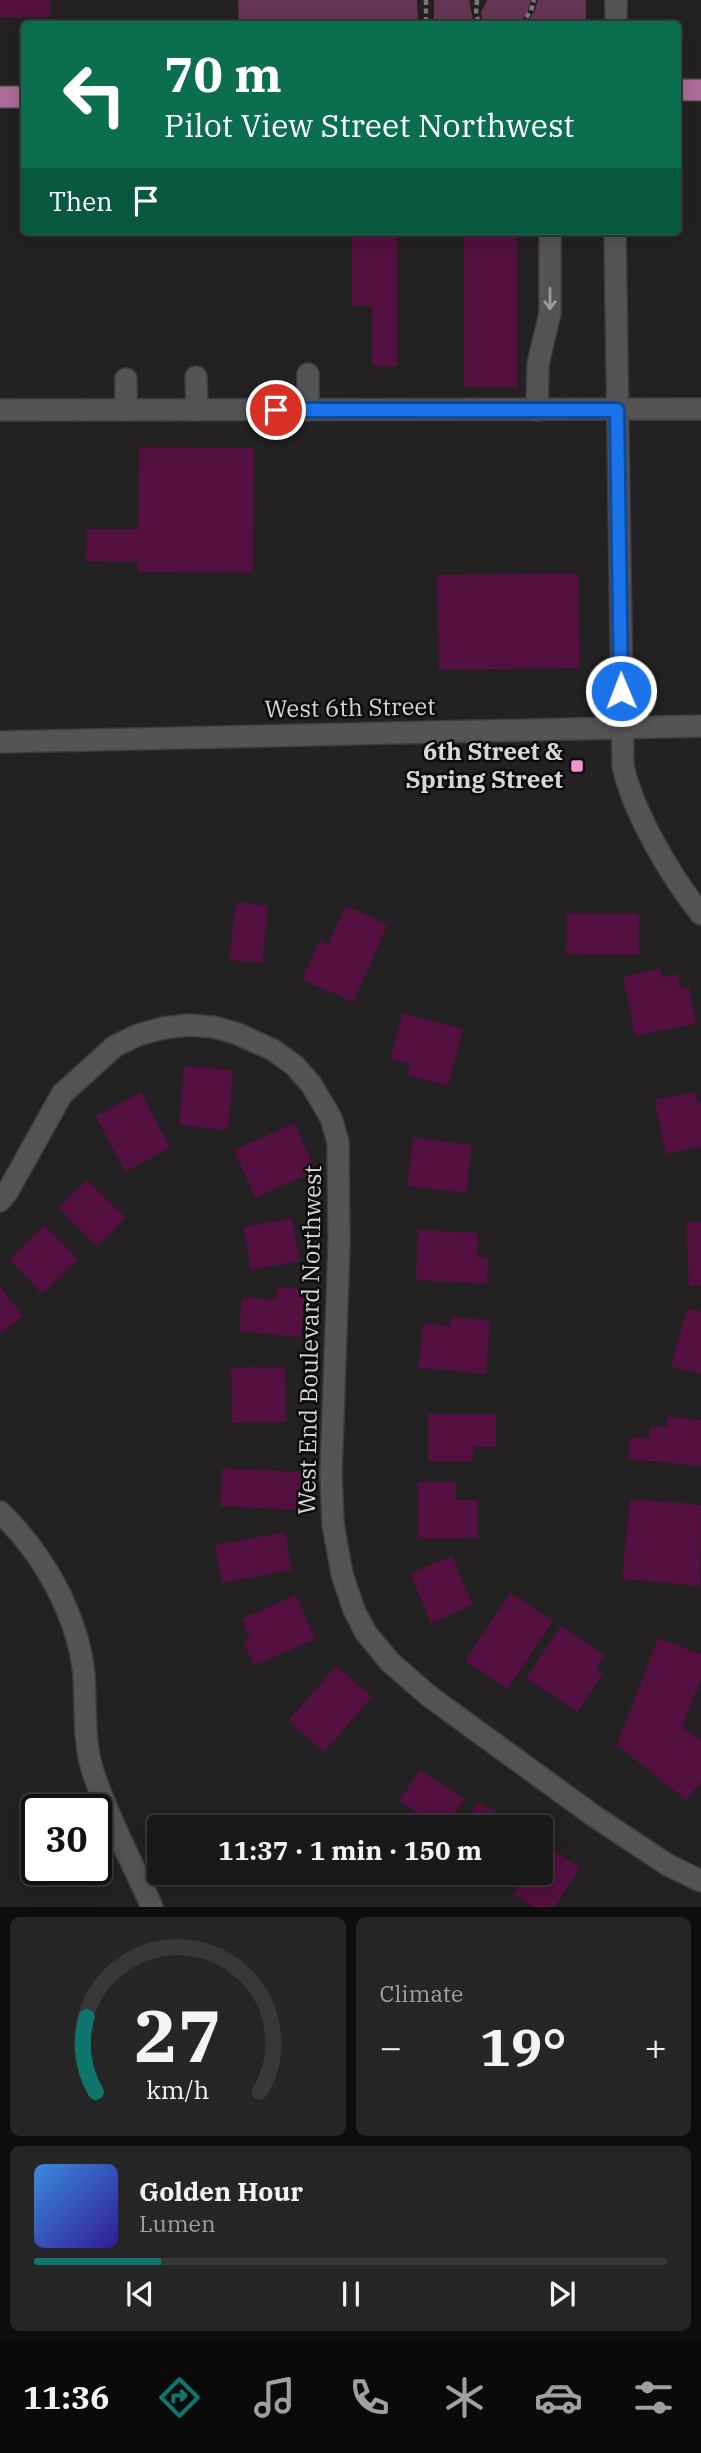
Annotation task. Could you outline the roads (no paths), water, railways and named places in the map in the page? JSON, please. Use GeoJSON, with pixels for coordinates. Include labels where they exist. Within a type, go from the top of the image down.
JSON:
{"type":"FeatureCollection","features":[{"type":"Feature","properties":{"kind":"main road"},"geometry":{"type":"LineString","coordinates":[[681,90],[701,90]]}},
{"type":"Feature","properties":{"kind":"main road"},"geometry":{"type":"LineString","coordinates":[[0,97],[21,97]]}},
{"type":"Feature","properties":{"kind":"street"},"geometry":{"type":"LineString","coordinates":[[616,0],[616,21]]}},
{"type":"Feature","properties":{"kind":"street"},"geometry":{"type":"LineString","coordinates":[[537,410],[538,364],[550,313],[550,235]]}},
{"type":"Feature","properties":{"kind":"street"},"geometry":{"type":"LineString","coordinates":[[615,235],[623,766],[628,789],[663,857],[701,914]]}},
{"type":"Feature","properties":{"kind":"street"},"geometry":{"type":"LineString","coordinates":[[308,374],[308,410]]}},
{"type":"Feature","properties":{"kind":"street"},"geometry":{"type":"LineString","coordinates":[[195,377],[197,410]]}},
{"type":"Feature","properties":{"kind":"street"},"geometry":{"type":"LineString","coordinates":[[126,379],[126,410]]}},
{"type":"Feature","properties":{"kind":"street"},"geometry":{"type":"LineString","coordinates":[[0,410],[701,409]]}},
{"type":"Feature","properties":{"kind":"street","name":"West 6th Street"},"geometry":{"type":"LineString","coordinates":[[0,742],[701,726]]}},
{"type":"Feature","properties":{"kind":"street","name":"West End Boulevard Northwest"},"geometry":{"type":"LineString","coordinates":[[3,1191],[62,1094],[115,1046],[138,1035],[188,1025],[214,1027],[238,1034],[273,1050],[294,1065],[311,1084],[331,1118],[338,1142],[339,1243],[331,1473],[333,1524],[342,1574],[354,1610],[366,1633],[390,1662],[429,1696],[594,1816],[667,1865],[701,1881]]}},
{"type":"Feature","properties":{"kind":"street"},"geometry":{"type":"LineString","coordinates":[[0,1513],[13,1524],[37,1555],[62,1600],[76,1635],[83,1672],[88,1750],[93,1775],[152,1907]]}},
{"type":"Feature","properties":{"kind":"place","name":"6th Street & Spring Street"},"geometry":{"type":"Point","coordinates":[577,766]}}]}
